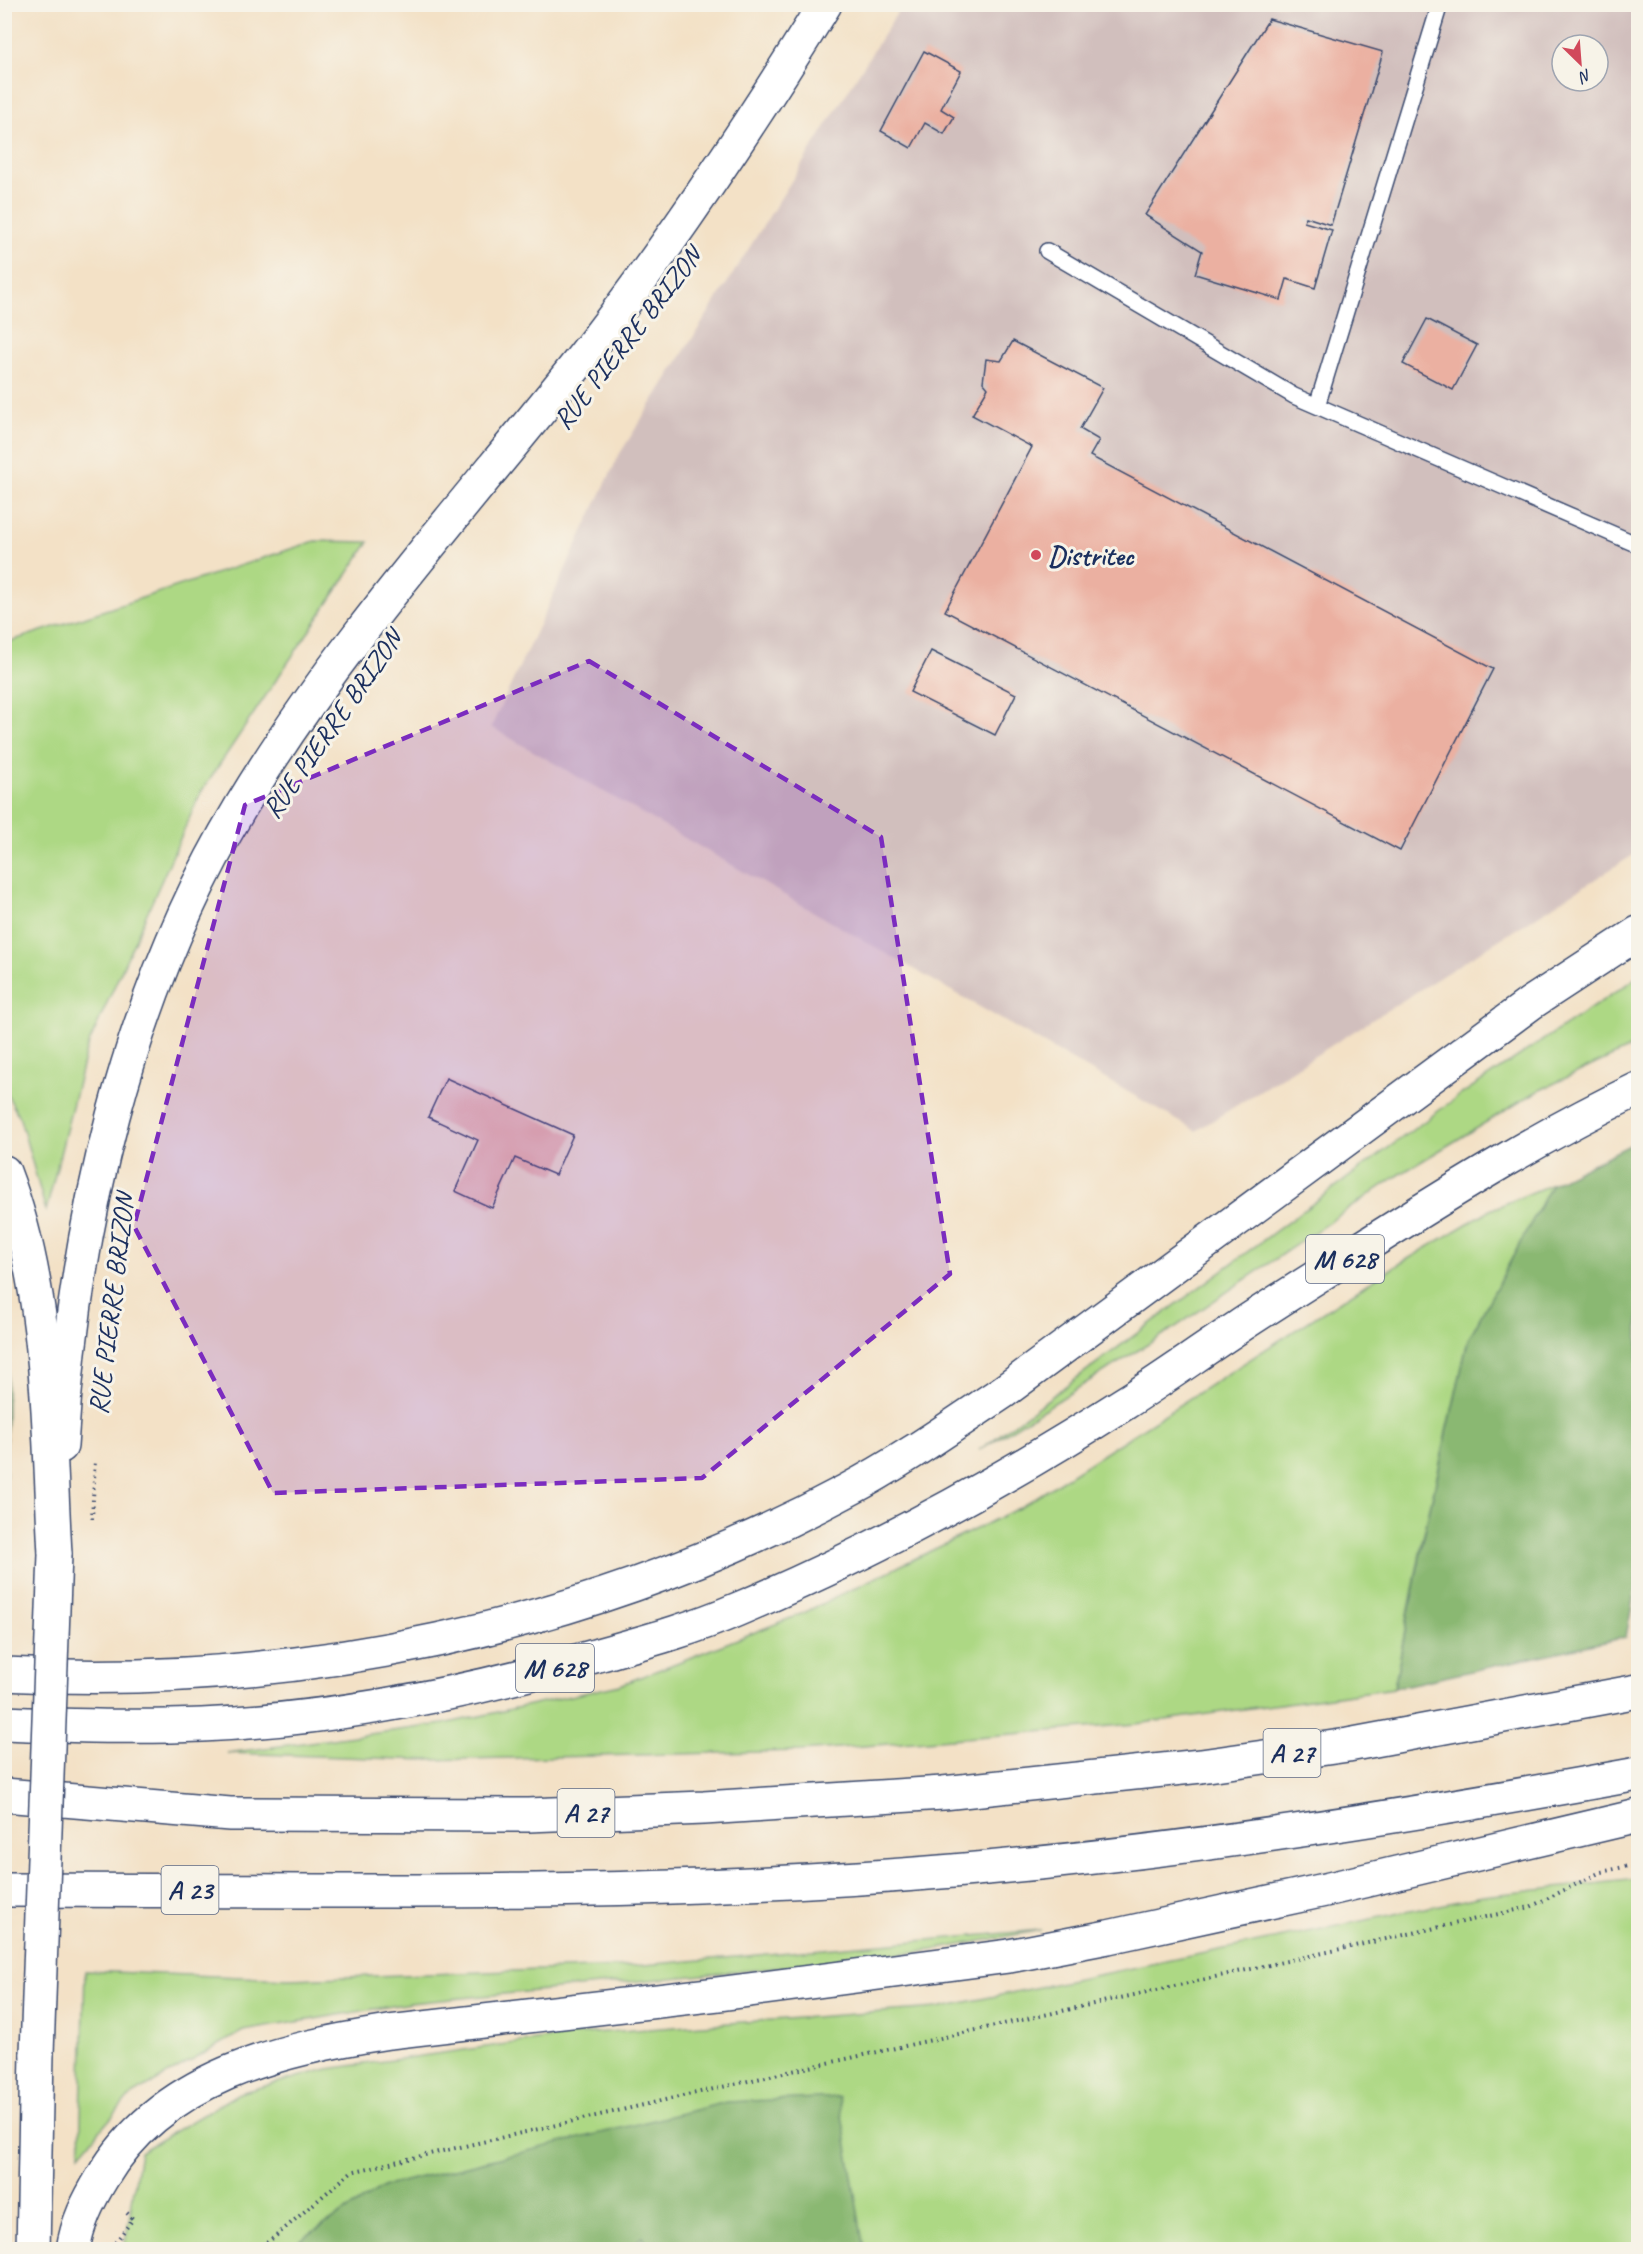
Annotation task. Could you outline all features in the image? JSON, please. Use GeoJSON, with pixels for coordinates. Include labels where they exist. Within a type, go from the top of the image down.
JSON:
{"type":"FeatureCollection","features":[{"type":"Feature","properties":{"kind":"main road","name":"RUE PIERRE BRIZON"},"geometry":{"type":"LineString","coordinates":[[55,1554],[64,1393],[70,1339],[81,1265],[99,1173],[122,1086],[146,1013],[172,944],[201,882],[239,810],[285,738],[385,601],[550,398],[653,264],[755,114],[825,4]]}},
{"type":"Feature","properties":{"kind":"main road"},"geometry":{"type":"LineString","coordinates":[[4,1674],[58,1677],[199,1673],[363,1655],[451,1638],[543,1614],[655,1576],[758,1535],[847,1491],[935,1438],[1003,1392],[1521,1010],[1638,933]]}},
{"type":"Feature","properties":{"kind":"main road","name":"M 628"},"geometry":{"type":"LineString","coordinates":[[4,1724],[111,1727],[206,1725],[333,1713],[456,1692],[524,1677],[658,1638],[733,1611],[835,1566],[943,1512],[1025,1465],[1486,1170],[1594,1110],[1638,1089]]}},
{"type":"Feature","properties":{"kind":"main road"},"geometry":{"type":"LineString","coordinates":[[4,1172],[26,1243],[38,1310],[46,1391],[55,1554],[37,2053],[33,2250]]}},
{"type":"Feature","properties":{"kind":"main road","name":"A 27"},"geometry":{"type":"LineString","coordinates":[[4,1813],[162,1819],[230,1814],[528,1815],[704,1808],[942,1792],[1202,1766],[1348,1745],[1638,1691]]}},
{"type":"Feature","properties":{"kind":"main road"},"geometry":{"type":"LineString","coordinates":[[4,1873],[375,1890],[558,1889],[762,1884],[954,1871],[1188,1846],[1638,1774]]}},
{"type":"Feature","properties":{"kind":"main road"},"geometry":{"type":"LineString","coordinates":[[4,1795],[230,1814]]}},
{"type":"Feature","properties":{"kind":"main road"},"geometry":{"type":"LineString","coordinates":[[73,2250],[75,2237],[88,2201],[117,2152],[129,2138],[170,2104],[191,2091],[218,2077],[277,2054],[389,2032],[740,1991],[1009,1956],[1325,1890],[1638,1816]]}},
{"type":"Feature","properties":{"kind":"main road","name":"A 23"},"geometry":{"type":"LineString","coordinates":[[4,1890],[375,1890]]}},
{"type":"Feature","properties":{"kind":"lane"},"geometry":{"type":"LineString","coordinates":[[1317,406],[1440,4]]}},
{"type":"Feature","properties":{"kind":"lane"},"geometry":{"type":"LineString","coordinates":[[1047,251],[1294,396],[1638,545]]}},
{"type":"Feature","properties":{"kind":"path","name":"RUE PIERRE BRIZON"},"geometry":{"type":"LineString","coordinates":[[92,1529],[95,1451]]}},
{"type":"Feature","properties":{"kind":"path"},"geometry":{"type":"LineString","coordinates":[[257,2250],[351,2172],[804,2068],[1530,1907],[1601,1872],[1638,1864]]}},
{"type":"Feature","properties":{"kind":"highlighted area"},"geometry":{"type":"Polygon","coordinates":[[[589,661],[881,837],[950,1274],[702,1478],[273,1493],[134,1226],[245,805],[589,661]]]}},
{"type":"Feature","properties":{"kind":"shaded area"},"geometry":{"type":"Polygon","coordinates":[[[902,5],[1638,5],[1638,852],[1196,1131],[491,727],[619,455],[902,5]]]}},
{"type":"Feature","properties":{"kind":"green space"},"geometry":{"type":"Polygon","coordinates":[[[315,541],[369,542],[201,792],[86,1050],[46,1211],[20,1119],[5,1090],[5,643],[315,541]]]}},
{"type":"Feature","properties":{"kind":"green space"},"geometry":{"type":"Polygon","coordinates":[[[1638,977],[1638,1044],[1536,1092],[1394,1178],[1174,1328],[979,1450],[1460,1095],[1638,977]]]}},
{"type":"Feature","properties":{"kind":"green space"},"geometry":{"type":"Polygon","coordinates":[[[1638,1141],[1638,1571],[1626,1637],[1394,1688],[1426,1526],[1468,1340],[1552,1184],[1638,1141]]]}},
{"type":"Feature","properties":{"kind":"green space"},"geometry":{"type":"Polygon","coordinates":[[[1552,1184],[1468,1340],[1423,1538],[1394,1688],[1136,1724],[801,1751],[427,1760],[227,1753],[444,1724],[620,1685],[801,1614],[1021,1507],[1376,1278],[1490,1210],[1552,1184]]]}},
{"type":"Feature","properties":{"kind":"green space"},"geometry":{"type":"Polygon","coordinates":[[[5,1327],[8,1348],[5,1514],[5,1327]]]}},
{"type":"Feature","properties":{"kind":"green space"},"geometry":{"type":"Polygon","coordinates":[[[1638,1879],[1638,2249],[124,2250],[140,2152],[239,2093],[328,2069],[580,2034],[937,2008],[1483,1896],[1638,1879]]]}},
{"type":"Feature","properties":{"kind":"green space"},"geometry":{"type":"Polygon","coordinates":[[[1041,1930],[933,1950],[785,1967],[410,2003],[243,2031],[129,2097],[80,2154],[85,1971],[290,1979],[621,1967],[1041,1930]]]}},
{"type":"Feature","properties":{"kind":"green space"},"geometry":{"type":"Polygon","coordinates":[[[839,2097],[864,2249],[649,2249],[642,2237],[626,2250],[286,2249],[385,2186],[727,2102],[839,2097]]]}},
{"type":"Feature","properties":{"kind":"building"},"geometry":{"type":"Polygon","coordinates":[[[1269,19],[1383,52],[1331,225],[1306,217],[1304,222],[1332,230],[1315,288],[1287,279],[1281,300],[1195,274],[1202,251],[1145,215],[1269,19]]]}},
{"type":"Feature","properties":{"kind":"building"},"geometry":{"type":"Polygon","coordinates":[[[924,51],[961,71],[941,109],[954,117],[944,134],[925,123],[911,148],[881,131],[924,51]]]}},
{"type":"Feature","properties":{"kind":"building"},"geometry":{"type":"Polygon","coordinates":[[[1427,319],[1477,345],[1453,390],[1403,364],[1427,319]]]}},
{"type":"Feature","properties":{"kind":"building"},"geometry":{"type":"Polygon","coordinates":[[[1013,341],[1103,388],[1080,429],[1099,440],[1090,456],[1493,669],[1400,851],[945,611],[1032,447],[972,415],[988,388],[983,382],[986,359],[1001,361],[1013,341]]]}},
{"type":"Feature","properties":{"kind":"building"},"geometry":{"type":"Polygon","coordinates":[[[931,651],[1016,694],[995,735],[910,692],[931,651]]]}},
{"type":"Feature","properties":{"kind":"building"},"geometry":{"type":"Polygon","coordinates":[[[446,1078],[573,1135],[555,1175],[515,1158],[492,1208],[455,1191],[478,1140],[428,1117],[446,1078]]]}},
{"type":"Feature","properties":{"kind":"place","name":"Distritec"},"geometry":{"type":"Point","coordinates":[1036,555]}}]}
